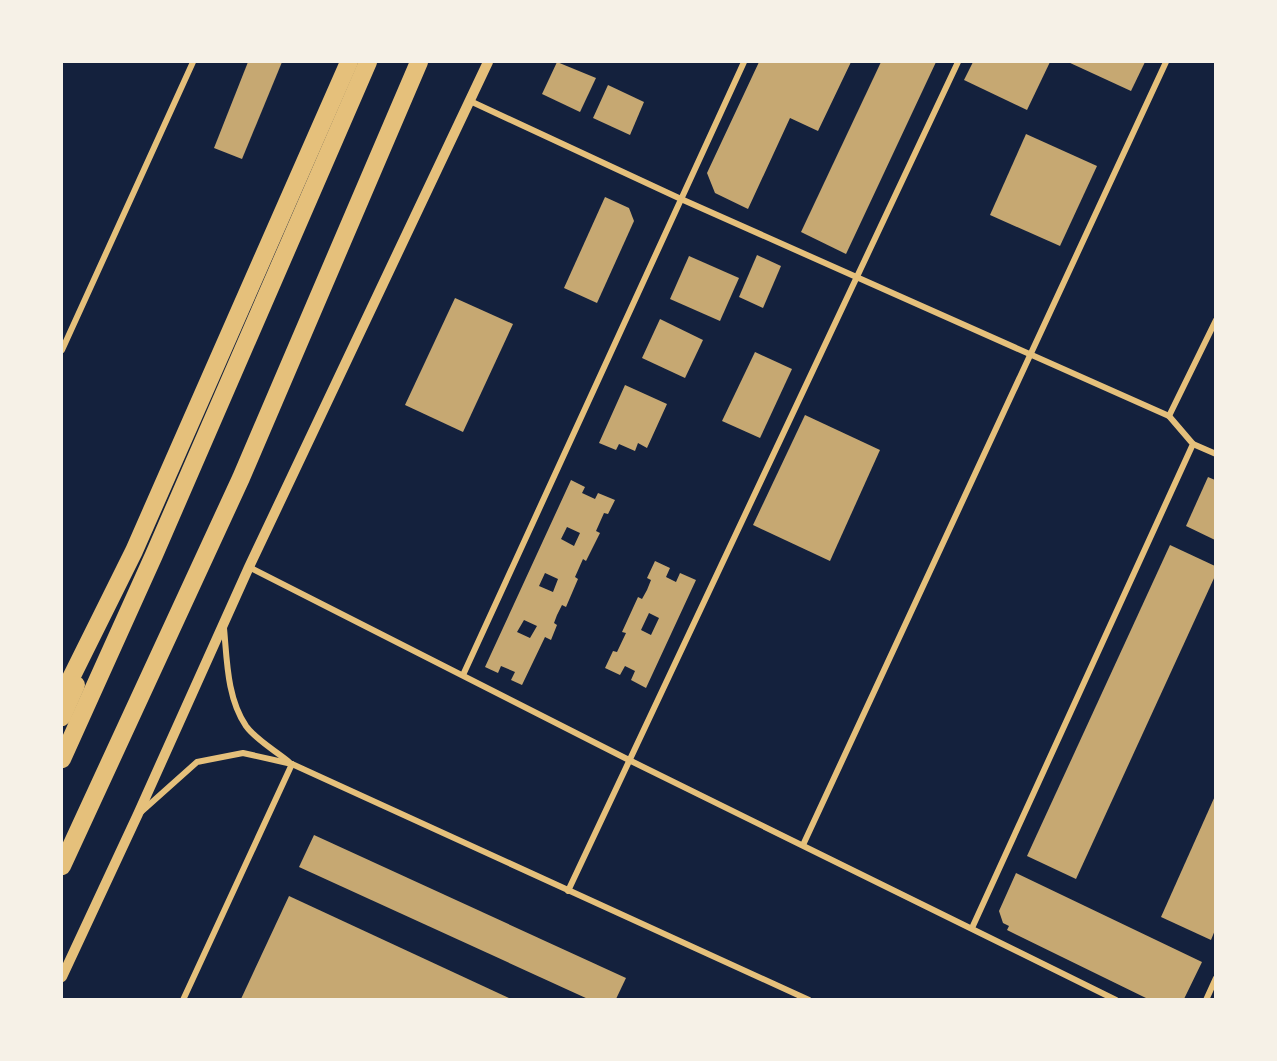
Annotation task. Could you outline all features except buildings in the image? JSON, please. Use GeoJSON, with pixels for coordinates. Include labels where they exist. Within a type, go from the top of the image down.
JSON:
{"type":"FeatureCollection","features":[{"type":"Feature","properties":{"kind":"highway"},"geometry":{"type":"LineString","coordinates":[[62,717],[349,62]]}},
{"type":"Feature","properties":{"kind":"highway"},"geometry":{"type":"LineString","coordinates":[[62,759],[154,555],[368,62]]}},
{"type":"Feature","properties":{"kind":"highway"},"geometry":{"type":"LineString","coordinates":[[62,866],[241,478],[419,62]]}},
{"type":"Feature","properties":{"kind":"highway"},"geometry":{"type":"LineString","coordinates":[[62,696],[134,551]]}},
{"type":"Feature","properties":{"kind":"street"},"geometry":{"type":"LineString","coordinates":[[62,350],[194,62]]}},
{"type":"Feature","properties":{"kind":"street"},"geometry":{"type":"LineString","coordinates":[[62,977],[249,567],[488,62]]}},
{"type":"Feature","properties":{"kind":"street"},"geometry":{"type":"LineString","coordinates":[[463,675],[744,62]]}},
{"type":"Feature","properties":{"kind":"street"},"geometry":{"type":"LineString","coordinates":[[568,891],[958,62]]}},
{"type":"Feature","properties":{"kind":"street"},"geometry":{"type":"LineString","coordinates":[[803,845],[1166,62]]}},
{"type":"Feature","properties":{"kind":"street"},"geometry":{"type":"LineString","coordinates":[[470,101],[681,199],[1169,416],[1193,444],[1215,454]]}},
{"type":"Feature","properties":{"kind":"street"},"geometry":{"type":"LineString","coordinates":[[1169,416],[1215,320]]}},
{"type":"Feature","properties":{"kind":"street"},"geometry":{"type":"LineString","coordinates":[[972,928],[1193,444]]}},
{"type":"Feature","properties":{"kind":"street"},"geometry":{"type":"LineString","coordinates":[[249,567],[628,760],[1116,999]]}},
{"type":"Feature","properties":{"kind":"street"},"geometry":{"type":"LineString","coordinates":[[224,623],[228,675],[235,703],[247,727],[292,764]]}},
{"type":"Feature","properties":{"kind":"street"},"geometry":{"type":"LineString","coordinates":[[138,814],[197,762],[243,753],[292,764],[809,999]]}},
{"type":"Feature","properties":{"kind":"street"},"geometry":{"type":"LineString","coordinates":[[183,999],[292,764]]}},
{"type":"Feature","properties":{"kind":"street"},"geometry":{"type":"LineString","coordinates":[[1206,999],[1215,978]]}}]}
